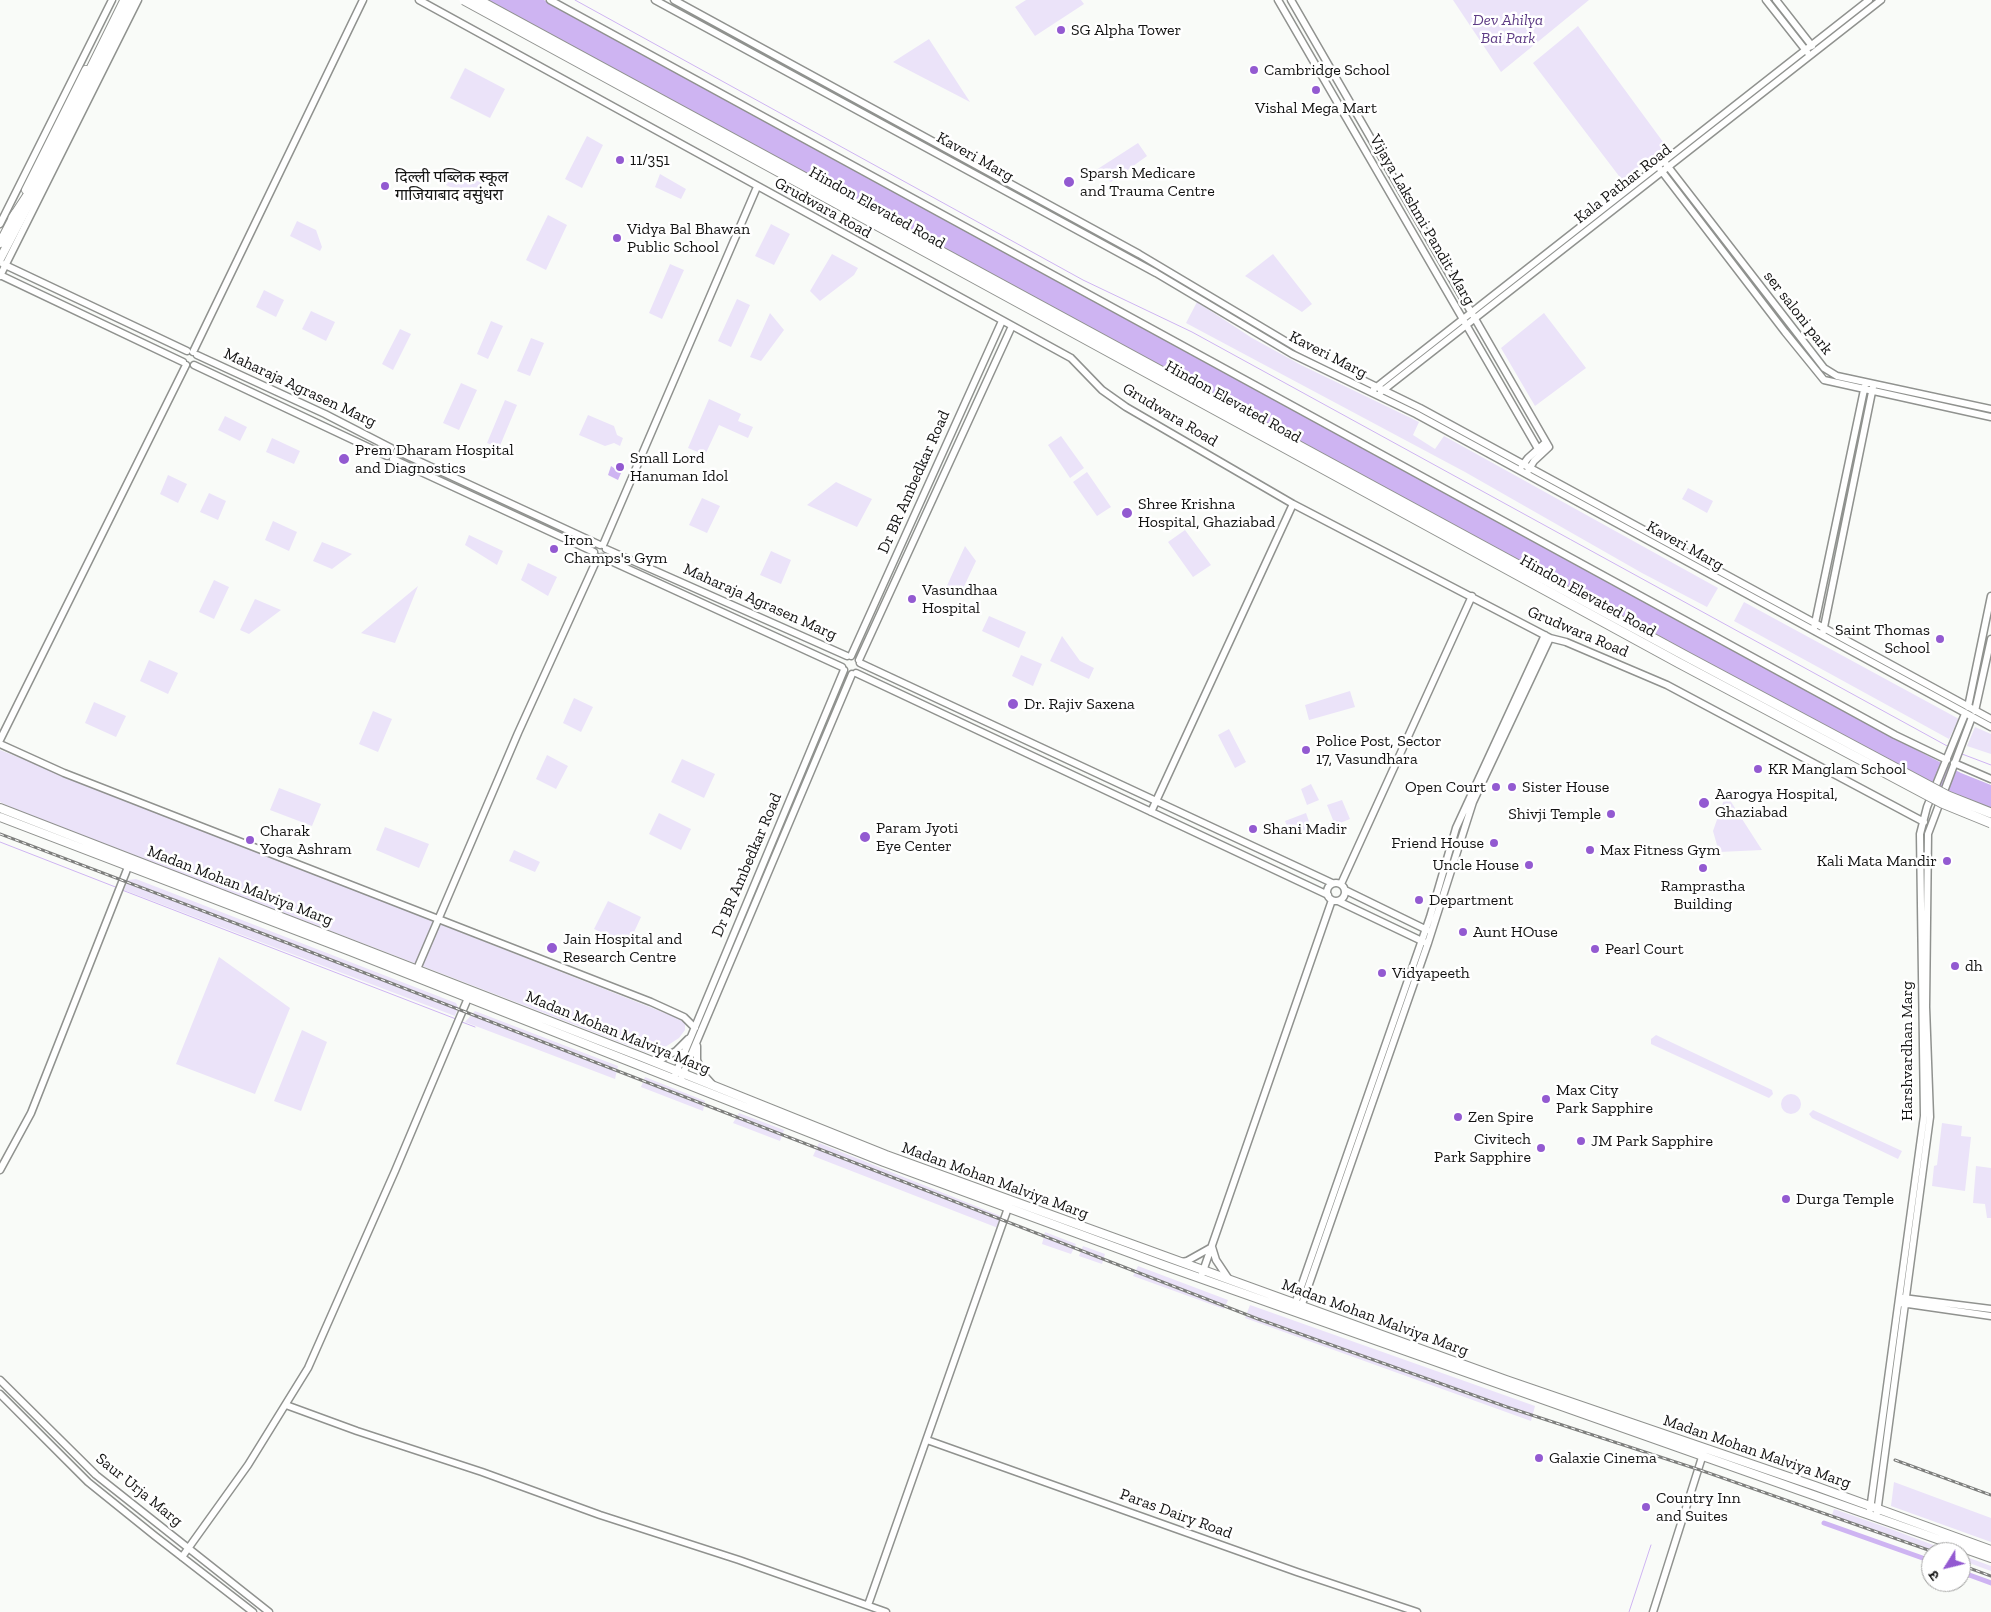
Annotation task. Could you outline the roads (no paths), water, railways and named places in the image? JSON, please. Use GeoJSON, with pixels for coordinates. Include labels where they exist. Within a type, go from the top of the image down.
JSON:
{"type":"FeatureCollection","features":[{"type":"Feature","properties":{"kind":"highway"},"geometry":{"type":"LineString","coordinates":[[13,218],[30,192],[125,0]]}},
{"type":"Feature","properties":{"kind":"highway","name":"Hindon Elevated Road"},"geometry":{"type":"LineString","coordinates":[[464,0],[1670,659],[1942,803],[1991,823]]}},
{"type":"Feature","properties":{"kind":"highway","name":"Hindon Elevated Road"},"geometry":{"type":"LineString","coordinates":[[478,0],[1702,664],[1948,796],[1991,813]]}},
{"type":"Feature","properties":{"kind":"main road"},"geometry":{"type":"LineString","coordinates":[[0,243],[121,0]]}},
{"type":"Feature","properties":{"kind":"main road"},"geometry":{"type":"LineString","coordinates":[[2,262],[132,0]]}},
{"type":"Feature","properties":{"kind":"main road","name":"Madan Mohan Malviya Marg"},"geometry":{"type":"LineString","coordinates":[[0,808],[651,1061],[678,1076],[714,1086],[886,1155],[1178,1263],[1202,1275],[1231,1282],[1704,1452]]}},
{"type":"Feature","properties":{"kind":"main road","name":"Madan Mohan Malviya Marg"},"geometry":{"type":"LineString","coordinates":[[0,817],[468,998],[678,1076],[876,1159],[1008,1208],[1704,1452],[1991,1550]]}},
{"type":"Feature","properties":{"kind":"main road","name":"Madan Mohan Malviya Marg"},"geometry":{"type":"LineString","coordinates":[[1874,1511],[1991,1558]]}},
{"type":"Feature","properties":{"kind":"street"},"geometry":{"type":"LineString","coordinates":[[0,224],[112,0]]}},
{"type":"Feature","properties":{"kind":"street"},"geometry":{"type":"LineString","coordinates":[[138,0],[2,262],[0,275],[185,363],[194,365],[198,360],[192,353]]}},
{"type":"Feature","properties":{"kind":"street"},"geometry":{"type":"LineString","coordinates":[[0,740],[185,363],[183,357],[192,353],[363,0]]}},
{"type":"Feature","properties":{"kind":"street","name":"Grudwara Road"},"geometry":{"type":"LineString","coordinates":[[419,0],[1071,358],[1102,390],[1126,407],[1293,504],[1547,636],[1566,642],[1667,685],[1924,822]]}},
{"type":"Feature","properties":{"kind":"street"},"geometry":{"type":"LineString","coordinates":[[550,0],[1894,735],[1947,759]]}},
{"type":"Feature","properties":{"kind":"street","name":"Kaveri Marg"},"geometry":{"type":"LineString","coordinates":[[656,0],[1156,273],[1292,354],[1377,391],[1519,472],[1823,628],[1973,714],[1991,727]]}},
{"type":"Feature","properties":{"kind":"street","name":"Kaveri Marg"},"geometry":{"type":"LineString","coordinates":[[674,0],[1139,254],[1297,348],[1377,391],[1526,466],[1822,636],[1966,710]]}},
{"type":"Feature","properties":{"kind":"street","name":"Vijaya Lakshmi Pandit Marg"},"geometry":{"type":"LineString","coordinates":[[1278,0],[1539,451],[1548,445],[1290,0]]}},
{"type":"Feature","properties":{"kind":"street"},"geometry":{"type":"LineString","coordinates":[[1766,0],[1807,52]]}},
{"type":"Feature","properties":{"kind":"street"},"geometry":{"type":"LineString","coordinates":[[1776,0],[1813,48]]}},
{"type":"Feature","properties":{"kind":"street","name":"Kala Pathar Road"},"geometry":{"type":"LineString","coordinates":[[1813,48],[1869,0]]}},
{"type":"Feature","properties":{"kind":"street","name":"Kala Pathar Road"},"geometry":{"type":"LineString","coordinates":[[1377,391],[1807,52],[1881,0]]}},
{"type":"Feature","properties":{"kind":"street","name":"ser saloni park"},"geometry":{"type":"LineString","coordinates":[[1665,163],[1824,368],[1837,376],[1866,382],[1873,387],[1991,409]]}},
{"type":"Feature","properties":{"kind":"street"},"geometry":{"type":"LineString","coordinates":[[1659,168],[1819,375],[1833,383],[1864,389],[1873,387],[1991,417]]}},
{"type":"Feature","properties":{"kind":"street"},"geometry":{"type":"LineString","coordinates":[[598,555],[606,555],[603,546],[757,187]]}},
{"type":"Feature","properties":{"kind":"street","name":"Maharaja Agrasen Marg"},"geometry":{"type":"LineString","coordinates":[[2,262],[325,414],[394,449],[603,546],[850,656]]}},
{"type":"Feature","properties":{"kind":"street","name":"Dr BR Ambedkar Road"},"geometry":{"type":"LineString","coordinates":[[850,656],[1002,321]]}},
{"type":"Feature","properties":{"kind":"street","name":"Dr BR Ambedkar Road"},"geometry":{"type":"LineString","coordinates":[[860,662],[1012,326]]}},
{"type":"Feature","properties":{"kind":"street","name":"Maharaja Agrasen Marg"},"geometry":{"type":"LineString","coordinates":[[194,365],[843,668]]}},
{"type":"Feature","properties":{"kind":"street"},"geometry":{"type":"LineString","coordinates":[[1813,631],[1866,382]]}},
{"type":"Feature","properties":{"kind":"street"},"geometry":{"type":"LineString","coordinates":[[1822,636],[1873,387]]}},
{"type":"Feature","properties":{"kind":"street"},"geometry":{"type":"LineString","coordinates":[[390,457],[397,456],[394,449]]}},
{"type":"Feature","properties":{"kind":"street","name":"Maharaja Agrasen Marg"},"geometry":{"type":"LineString","coordinates":[[390,457],[387,452],[394,449]]}},
{"type":"Feature","properties":{"kind":"street"},"geometry":{"type":"LineString","coordinates":[[1519,472],[1539,451]]}},
{"type":"Feature","properties":{"kind":"street"},"geometry":{"type":"LineString","coordinates":[[1526,466],[1526,475]]}},
{"type":"Feature","properties":{"kind":"street"},"geometry":{"type":"LineString","coordinates":[[1151,812],[1293,504]]}},
{"type":"Feature","properties":{"kind":"street"},"geometry":{"type":"LineString","coordinates":[[417,969],[518,733],[598,555],[595,548],[603,546]]}},
{"type":"Feature","properties":{"kind":"street"},"geometry":{"type":"LineString","coordinates":[[1341,884],[1472,596]]}},
{"type":"Feature","properties":{"kind":"street","name":"Harshvardhan Marg"},"geometry":{"type":"LineString","coordinates":[[1921,1156],[1924,1116],[1920,834],[1928,807],[1966,710],[1991,596]]}},
{"type":"Feature","properties":{"kind":"street"},"geometry":{"type":"LineString","coordinates":[[1298,1306],[1424,942],[1468,800],[1547,636]]}},
{"type":"Feature","properties":{"kind":"street","name":"Harshvardhan Marg"},"geometry":{"type":"LineString","coordinates":[[1874,1511],[1930,1099],[1926,1007],[1926,850],[1929,825],[1973,714],[1991,639]]}},
{"type":"Feature","properties":{"kind":"street"},"geometry":{"type":"LineString","coordinates":[[1424,942],[854,674],[843,668],[844,659],[850,656],[1332,883],[1341,884],[1345,890],[1428,930]]}},
{"type":"Feature","properties":{"kind":"street"},"geometry":{"type":"LineString","coordinates":[[854,674],[860,669],[860,662]]}},
{"type":"Feature","properties":{"kind":"street","name":"Dr BR Ambedkar Road"},"geometry":{"type":"LineString","coordinates":[[678,1076],[843,668]]}},
{"type":"Feature","properties":{"kind":"street","name":"Dr BR Ambedkar Road"},"geometry":{"type":"LineString","coordinates":[[695,1033],[854,674]]}},
{"type":"Feature","properties":{"kind":"street","name":"Kaveri Marg"},"geometry":{"type":"LineString","coordinates":[[1973,714],[1991,719]]}},
{"type":"Feature","properties":{"kind":"street"},"geometry":{"type":"LineString","coordinates":[[0,744],[64,773],[328,874],[438,920],[651,1002],[684,1017],[695,1033],[697,1060],[703,1074],[714,1086]]}},
{"type":"Feature","properties":{"kind":"street"},"geometry":{"type":"LineString","coordinates":[[1955,762],[1991,779]]}},
{"type":"Feature","properties":{"kind":"street"},"geometry":{"type":"LineString","coordinates":[[0,1170],[31,1113],[128,867]]}},
{"type":"Feature","properties":{"kind":"street"},"geometry":{"type":"LineString","coordinates":[[1332,883],[1327,889],[1333,898]]}},
{"type":"Feature","properties":{"kind":"street"},"geometry":{"type":"LineString","coordinates":[[1333,898],[1345,895],[1345,890]]}},
{"type":"Feature","properties":{"kind":"street"},"geometry":{"type":"LineString","coordinates":[[1202,1275],[1333,898]]}},
{"type":"Feature","properties":{"kind":"street"},"geometry":{"type":"LineString","coordinates":[[182,1557],[221,1504],[308,1368],[332,1318],[468,998]]}},
{"type":"Feature","properties":{"kind":"street"},"geometry":{"type":"LineString","coordinates":[[651,1061],[662,1059],[676,1051],[695,1033]]}},
{"type":"Feature","properties":{"kind":"street"},"geometry":{"type":"LineString","coordinates":[[868,1605],[1008,1208]]}},
{"type":"Feature","properties":{"kind":"street"},"geometry":{"type":"LineString","coordinates":[[1178,1263],[1188,1262],[1212,1247]]}},
{"type":"Feature","properties":{"kind":"street"},"geometry":{"type":"LineString","coordinates":[[1212,1247],[1222,1272],[1231,1282]]}},
{"type":"Feature","properties":{"kind":"street"},"geometry":{"type":"LineString","coordinates":[[1902,1300],[1991,1309]]}},
{"type":"Feature","properties":{"kind":"street"},"geometry":{"type":"LineString","coordinates":[[1902,1300],[1991,1316]]}},
{"type":"Feature","properties":{"kind":"street","name":"Saur Urja Marg"},"geometry":{"type":"LineString","coordinates":[[0,1380],[96,1475],[269,1612]]}},
{"type":"Feature","properties":{"kind":"street","name":"Saur Urja Marg"},"geometry":{"type":"LineString","coordinates":[[0,1394],[88,1482],[253,1612]]}},
{"type":"Feature","properties":{"kind":"street"},"geometry":{"type":"LineString","coordinates":[[286,1405],[357,1431],[482,1472],[600,1515],[739,1560],[886,1612]]}},
{"type":"Feature","properties":{"kind":"street","name":"Paras Dairy Road"},"geometry":{"type":"LineString","coordinates":[[927,1440],[1297,1572],[1417,1612]]}},
{"type":"Feature","properties":{"kind":"street"},"geometry":{"type":"LineString","coordinates":[[1653,1612],[1704,1452]]}},
{"type":"Feature","properties":{"kind":"waterway"},"geometry":{"type":"LineString","coordinates":[[575,0],[1083,280],[1192,332],[1949,747]]}},
{"type":"Feature","properties":{"kind":"waterway"},"geometry":{"type":"LineString","coordinates":[[1962,754],[1991,765]]}},
{"type":"Feature","properties":{"kind":"waterway"},"geometry":{"type":"LineString","coordinates":[[0,842],[118,888]]}},
{"type":"Feature","properties":{"kind":"waterway"},"geometry":{"type":"LineString","coordinates":[[122,890],[456,1019]]}},
{"type":"Feature","properties":{"kind":"waterway"},"geometry":{"type":"LineString","coordinates":[[462,1022],[475,1027]]}},
{"type":"Feature","properties":{"kind":"waterway"},"geometry":{"type":"LineString","coordinates":[[1824,1523],[1921,1557]]}},
{"type":"Feature","properties":{"kind":"waterway"},"geometry":{"type":"LineString","coordinates":[[1629,1612],[1651,1545]]}},
{"type":"Feature","properties":{"kind":"waterway"},"geometry":{"type":"LineString","coordinates":[[1971,1576],[1991,1583]]}},
{"type":"Feature","properties":{"kind":"railway"},"geometry":{"type":"LineString","coordinates":[[0,834],[290,944],[1258,1319],[1507,1407],[1700,1470],[1921,1547]]}},
{"type":"Feature","properties":{"kind":"railway"},"geometry":{"type":"LineString","coordinates":[[1895,1460],[1991,1495]]}},
{"type":"Feature","properties":{"kind":"railway"},"geometry":{"type":"LineString","coordinates":[[1971,1569],[1991,1576]]}},
{"type":"Feature","properties":{"kind":"place","name":"SG Alpha Tower"},"geometry":{"type":"Point","coordinates":[1061,30]}},
{"type":"Feature","properties":{"kind":"place","name":"Cambridge School"},"geometry":{"type":"Point","coordinates":[1254,70]}},
{"type":"Feature","properties":{"kind":"place","name":"Vishal Mega Mart"},"geometry":{"type":"Point","coordinates":[1316,90]}},
{"type":"Feature","properties":{"kind":"place","name":"11/351"},"geometry":{"type":"Point","coordinates":[620,160]}},
{"type":"Feature","properties":{"kind":"place","name":"Sparsh Medicare and Trauma Centre"},"geometry":{"type":"Point","coordinates":[1069,182]}},
{"type":"Feature","properties":{"kind":"place","name":"दिल्ली पब्लिक स्कूल गाजियाबाद वसुंधरा"},"geometry":{"type":"Point","coordinates":[385,186]}},
{"type":"Feature","properties":{"kind":"place","name":"Vidya Bal Bhawan Public School"},"geometry":{"type":"Point","coordinates":[617,238]}},
{"type":"Feature","properties":{"kind":"place","name":"Prem Dharam Hospital and Diagnostics"},"geometry":{"type":"Point","coordinates":[344,459]}},
{"type":"Feature","properties":{"kind":"place","name":"Small Lord Hanuman Idol"},"geometry":{"type":"Point","coordinates":[620,467]}},
{"type":"Feature","properties":{"kind":"place","name":"Shree Krishna Hospital, Ghaziabad"},"geometry":{"type":"Point","coordinates":[1127,513]}},
{"type":"Feature","properties":{"kind":"place","name":"Iron Champs's Gym"},"geometry":{"type":"Point","coordinates":[554,549]}},
{"type":"Feature","properties":{"kind":"place","name":"Vasundhaa Hospital"},"geometry":{"type":"Point","coordinates":[912,599]}},
{"type":"Feature","properties":{"kind":"place","name":"Saint Thomas School"},"geometry":{"type":"Point","coordinates":[1940,639]}},
{"type":"Feature","properties":{"kind":"place","name":"Dr. Rajiv Saxena"},"geometry":{"type":"Point","coordinates":[1013,704]}},
{"type":"Feature","properties":{"kind":"place","name":"Police Post, Sector 17, Vasundhara"},"geometry":{"type":"Point","coordinates":[1306,750]}},
{"type":"Feature","properties":{"kind":"place","name":"KR Manglam School"},"geometry":{"type":"Point","coordinates":[1758,769]}},
{"type":"Feature","properties":{"kind":"place","name":"Open Court"},"geometry":{"type":"Point","coordinates":[1496,787]}},
{"type":"Feature","properties":{"kind":"place","name":"Sister House"},"geometry":{"type":"Point","coordinates":[1512,787]}},
{"type":"Feature","properties":{"kind":"place","name":"Aarogya Hospital, Ghaziabad"},"geometry":{"type":"Point","coordinates":[1704,803]}},
{"type":"Feature","properties":{"kind":"place","name":"Shivji Temple"},"geometry":{"type":"Point","coordinates":[1611,814]}},
{"type":"Feature","properties":{"kind":"place","name":"Shani Madir"},"geometry":{"type":"Point","coordinates":[1253,829]}},
{"type":"Feature","properties":{"kind":"place","name":"Param Jyoti Eye Center"},"geometry":{"type":"Point","coordinates":[865,837]}},
{"type":"Feature","properties":{"kind":"place","name":"Charak Yoga Ashram"},"geometry":{"type":"Point","coordinates":[250,840]}},
{"type":"Feature","properties":{"kind":"place","name":"Friend House"},"geometry":{"type":"Point","coordinates":[1494,843]}},
{"type":"Feature","properties":{"kind":"place","name":"Max Fitness Gym"},"geometry":{"type":"Point","coordinates":[1590,850]}},
{"type":"Feature","properties":{"kind":"place","name":"Kali Mata Mandir"},"geometry":{"type":"Point","coordinates":[1947,861]}},
{"type":"Feature","properties":{"kind":"place","name":"Uncle House"},"geometry":{"type":"Point","coordinates":[1529,865]}},
{"type":"Feature","properties":{"kind":"place","name":"Ramprastha Building"},"geometry":{"type":"Point","coordinates":[1703,868]}},
{"type":"Feature","properties":{"kind":"place","name":"Department"},"geometry":{"type":"Point","coordinates":[1419,900]}},
{"type":"Feature","properties":{"kind":"place","name":"Aunt HOuse"},"geometry":{"type":"Point","coordinates":[1463,932]}},
{"type":"Feature","properties":{"kind":"place","name":"Jain Hospital and Research Centre"},"geometry":{"type":"Point","coordinates":[552,948]}},
{"type":"Feature","properties":{"kind":"place","name":"Pearl Court"},"geometry":{"type":"Point","coordinates":[1595,949]}},
{"type":"Feature","properties":{"kind":"place","name":"dh"},"geometry":{"type":"Point","coordinates":[1955,966]}},
{"type":"Feature","properties":{"kind":"place","name":"Vidyapeeth"},"geometry":{"type":"Point","coordinates":[1382,973]}},
{"type":"Feature","properties":{"kind":"place","name":"Max City Park Sapphire"},"geometry":{"type":"Point","coordinates":[1546,1099]}},
{"type":"Feature","properties":{"kind":"place","name":"Zen Spire"},"geometry":{"type":"Point","coordinates":[1458,1117]}},
{"type":"Feature","properties":{"kind":"place","name":"JM Park Sapphire"},"geometry":{"type":"Point","coordinates":[1581,1141]}},
{"type":"Feature","properties":{"kind":"place","name":"Civitech Park Sapphire"},"geometry":{"type":"Point","coordinates":[1541,1148]}},
{"type":"Feature","properties":{"kind":"place","name":"Durga Temple"},"geometry":{"type":"Point","coordinates":[1786,1199]}},
{"type":"Feature","properties":{"kind":"place","name":"Galaxie Cinema"},"geometry":{"type":"Point","coordinates":[1539,1458]}},
{"type":"Feature","properties":{"kind":"place","name":"Country Inn and Suites"},"geometry":{"type":"Point","coordinates":[1646,1507]}},
{"type":"Feature","properties":{"kind":"park label","name":"Dev Ahilya Bai Park"},"geometry":{"type":"Point","coordinates":[1508,29]}}]}
